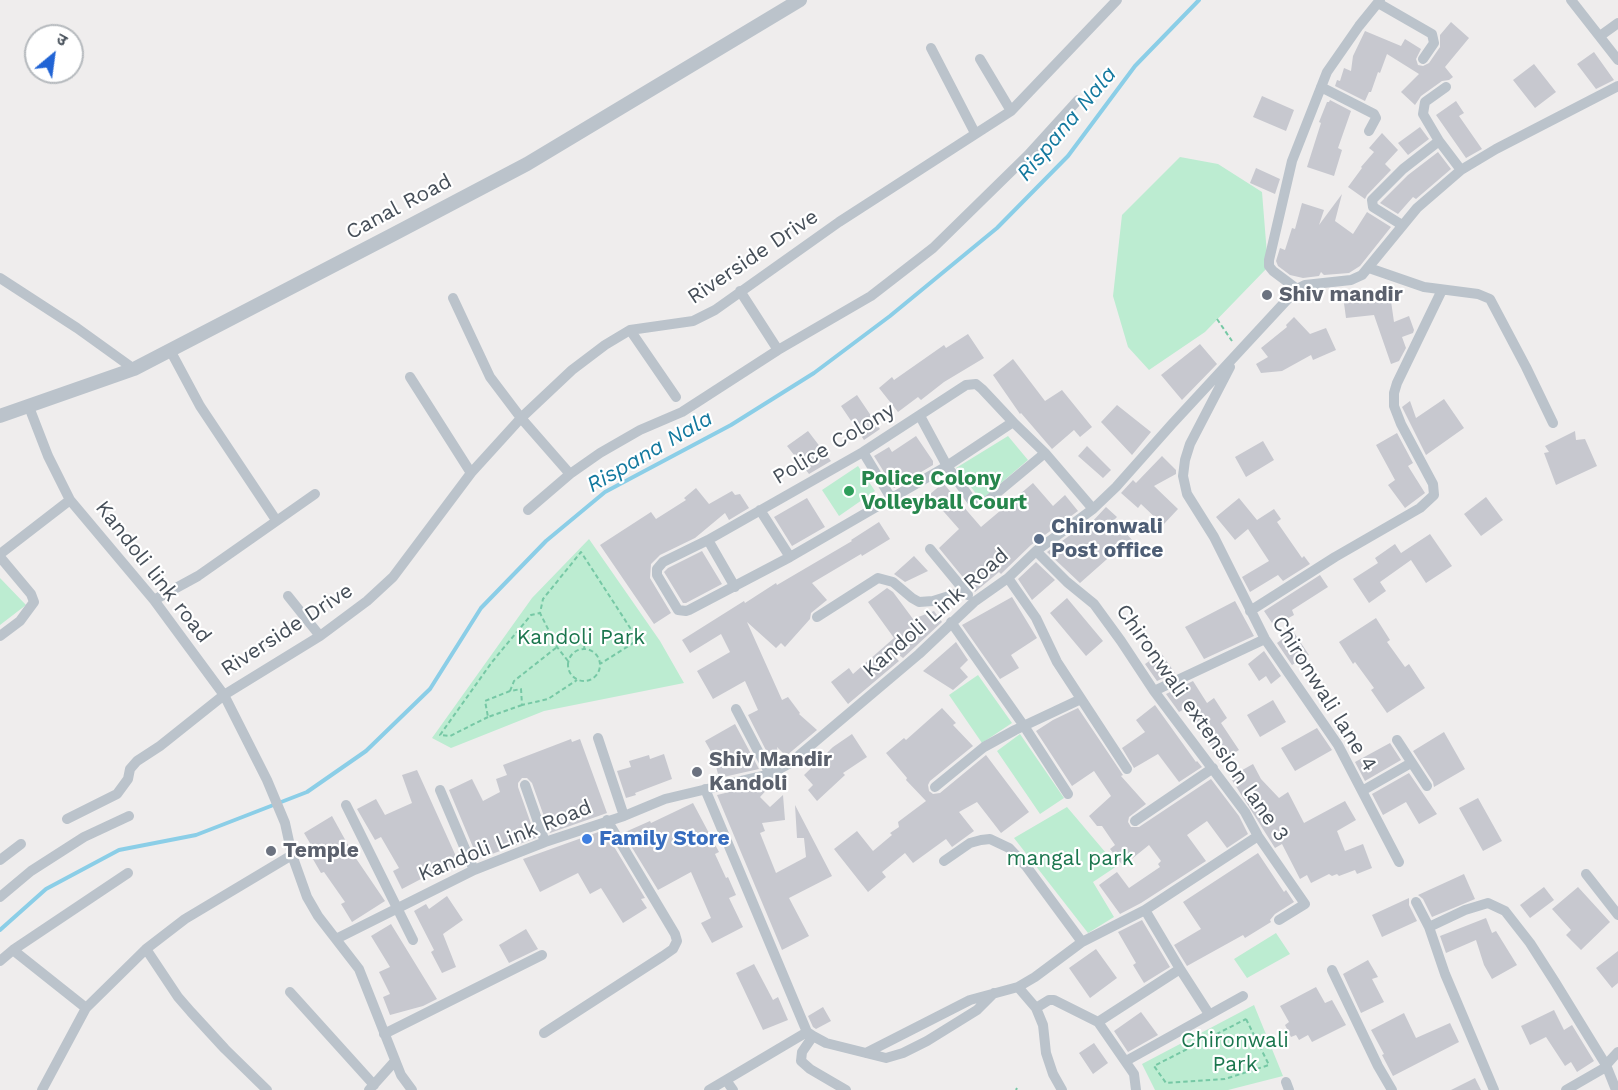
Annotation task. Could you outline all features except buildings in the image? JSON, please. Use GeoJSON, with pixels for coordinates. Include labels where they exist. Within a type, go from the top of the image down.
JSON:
{"type":"FeatureCollection","features":[{"type":"Feature","properties":{"kind":"street","name":"Canal Road"},"geometry":{"type":"LineString","coordinates":[[0,416],[134,369],[527,164],[800,0]]}},
{"type":"Feature","properties":{"kind":"street","name":"Riverside Drive"},"geometry":{"type":"LineString","coordinates":[[68,819],[117,794],[128,779],[130,769],[137,761],[160,746],[224,695],[320,636],[367,601],[393,577],[471,473],[521,418],[572,370],[605,345],[630,330],[693,321],[715,310],[839,222],[1011,111],[1117,0]]}},
{"type":"Feature","properties":{"kind":"street"},"geometry":{"type":"LineString","coordinates":[[1571,0],[1618,60]]}},
{"type":"Feature","properties":{"kind":"street"},"geometry":{"type":"LineString","coordinates":[[1424,59],[1434,43],[1432,33],[1379,2],[1327,72],[1292,161],[1269,260],[1269,266],[1273,271],[1297,289],[1305,285],[1351,280],[1369,268],[1417,208],[1461,170],[1496,149],[1618,86]]}},
{"type":"Feature","properties":{"kind":"street"},"geometry":{"type":"LineString","coordinates":[[1600,36],[1618,23]]}},
{"type":"Feature","properties":{"kind":"street"},"geometry":{"type":"LineString","coordinates":[[931,48],[975,133]]}},
{"type":"Feature","properties":{"kind":"street"},"geometry":{"type":"LineString","coordinates":[[980,59],[1011,111]]}},
{"type":"Feature","properties":{"kind":"street"},"geometry":{"type":"LineString","coordinates":[[1321,87],[1374,114],[1376,118],[1369,131]]}},
{"type":"Feature","properties":{"kind":"street"},"geometry":{"type":"LineString","coordinates":[[1446,87],[1425,102],[1424,114],[1439,141],[1461,170]]}},
{"type":"Feature","properties":{"kind":"street"},"geometry":{"type":"LineString","coordinates":[[528,510],[570,474],[600,453],[640,430],[681,412],[778,350],[871,296],[933,248],[1028,155],[1078,100]]}},
{"type":"Feature","properties":{"kind":"street"},"geometry":{"type":"LineString","coordinates":[[1402,225],[1373,207],[1372,200],[1402,169],[1439,141]]}},
{"type":"Feature","properties":{"kind":"street"},"geometry":{"type":"LineString","coordinates":[[1369,268],[1442,291],[1478,294],[1490,299],[1553,423]]}},
{"type":"Feature","properties":{"kind":"street"},"geometry":{"type":"LineString","coordinates":[[0,278],[77,328],[134,369]]}},
{"type":"Feature","properties":{"kind":"street","name":"Kandoli Link Road"},"geometry":{"type":"LineString","coordinates":[[336,939],[474,870],[545,842],[624,816],[666,799],[770,774],[790,763],[894,676],[974,602],[1008,578],[1036,552],[1093,509],[1116,488],[1297,289]]}},
{"type":"Feature","properties":{"kind":"street"},"geometry":{"type":"LineString","coordinates":[[740,291],[778,350]]}},
{"type":"Feature","properties":{"kind":"street"},"geometry":{"type":"LineString","coordinates":[[1250,611],[1335,557],[1420,508],[1434,495],[1433,484],[1401,424],[1394,406],[1394,393],[1442,291]]}},
{"type":"Feature","properties":{"kind":"street"},"geometry":{"type":"LineString","coordinates":[[453,298],[490,377],[521,418],[570,474]]}},
{"type":"Feature","properties":{"kind":"street"},"geometry":{"type":"LineString","coordinates":[[630,330],[676,397]]}},
{"type":"Feature","properties":{"kind":"street"},"geometry":{"type":"LineString","coordinates":[[170,350],[200,406],[276,520]]}},
{"type":"Feature","properties":{"kind":"street","name":"Chironwali lane 4"},"geometry":{"type":"LineString","coordinates":[[1239,351],[1197,428],[1185,460],[1183,476],[1187,494],[1214,537],[1265,639],[1338,745],[1399,862]]}},
{"type":"Feature","properties":{"kind":"street"},"geometry":{"type":"LineString","coordinates":[[410,377],[471,473]]}},
{"type":"Feature","properties":{"kind":"street","name":"Police Colony"},"geometry":{"type":"LineString","coordinates":[[735,587],[689,610],[682,611],[678,610],[657,575],[657,569],[663,562],[708,540],[863,452],[971,383],[982,389],[1013,423]]}},
{"type":"Feature","properties":{"kind":"street","name":"Kandoli link road"},"geometry":{"type":"LineString","coordinates":[[29,407],[48,456],[70,500],[154,600],[224,695],[267,780],[285,823],[292,855]]}},
{"type":"Feature","properties":{"kind":"street"},"geometry":{"type":"LineString","coordinates":[[920,416],[947,466],[972,501],[981,504],[1045,453]]}},
{"type":"Feature","properties":{"kind":"street"},"geometry":{"type":"LineString","coordinates":[[708,540],[735,587],[947,466],[1013,423],[1045,453],[1093,509]]}},
{"type":"Feature","properties":{"kind":"street"},"geometry":{"type":"LineString","coordinates":[[863,452],[891,498]]}},
{"type":"Feature","properties":{"kind":"street"},"geometry":{"type":"LineString","coordinates":[[154,600],[198,576],[315,494]]}},
{"type":"Feature","properties":{"kind":"street"},"geometry":{"type":"LineString","coordinates":[[0,636],[21,621],[34,602],[31,594],[0,555],[70,500]]}},
{"type":"Feature","properties":{"kind":"street"},"geometry":{"type":"LineString","coordinates":[[760,510],[790,557]]}},
{"type":"Feature","properties":{"kind":"street"},"geometry":{"type":"LineString","coordinates":[[930,549],[974,602]]}},
{"type":"Feature","properties":{"kind":"street","name":"Chironwali extension lane 3"},"geometry":{"type":"LineString","coordinates":[[1036,552],[1094,604],[1122,641],[1154,691],[1245,812],[1258,836],[1305,904],[1279,920]]}},
{"type":"Feature","properties":{"kind":"street"},"geometry":{"type":"LineString","coordinates":[[817,617],[878,578],[893,582],[919,602],[933,601],[965,591]]}},
{"type":"Feature","properties":{"kind":"street"},"geometry":{"type":"LineString","coordinates":[[1008,578],[1036,618],[1056,663],[1127,770]]}},
{"type":"Feature","properties":{"kind":"street"},"geometry":{"type":"LineString","coordinates":[[288,596],[320,636]]}},
{"type":"Feature","properties":{"kind":"street"},"geometry":{"type":"LineString","coordinates":[[951,622],[1024,726],[1068,794]]}},
{"type":"Feature","properties":{"kind":"street"},"geometry":{"type":"LineString","coordinates":[[1154,691],[1265,639]]}},
{"type":"Feature","properties":{"kind":"street"},"geometry":{"type":"LineString","coordinates":[[934,787],[984,747],[1081,699]]}},
{"type":"Feature","properties":{"kind":"street"},"geometry":{"type":"LineString","coordinates":[[736,709],[770,774]]}},
{"type":"Feature","properties":{"kind":"street"},"geometry":{"type":"LineString","coordinates":[[598,738],[624,816]]}},
{"type":"Feature","properties":{"kind":"street"},"geometry":{"type":"LineString","coordinates":[[1397,740],[1427,786]]}},
{"type":"Feature","properties":{"kind":"street"},"geometry":{"type":"LineString","coordinates":[[1362,791],[1411,763]]}},
{"type":"Feature","properties":{"kind":"street"},"geometry":{"type":"LineString","coordinates":[[1135,821],[1213,768]]}},
{"type":"Feature","properties":{"kind":"street"},"geometry":{"type":"LineString","coordinates":[[525,785],[545,842]]}},
{"type":"Feature","properties":{"kind":"street"},"geometry":{"type":"LineString","coordinates":[[705,789],[810,1034],[826,1043],[886,1058],[903,1053],[927,1041],[977,1010],[994,993]]}},
{"type":"Feature","properties":{"kind":"street"},"geometry":{"type":"LineString","coordinates":[[440,790],[474,870]]}},
{"type":"Feature","properties":{"kind":"street"},"geometry":{"type":"LineString","coordinates":[[346,805],[413,940]]}},
{"type":"Feature","properties":{"kind":"street"},"geometry":{"type":"LineString","coordinates":[[0,897],[31,871],[84,837],[129,816]]}},
{"type":"Feature","properties":{"kind":"street"},"geometry":{"type":"LineString","coordinates":[[544,1033],[663,956],[673,949],[677,942],[675,934],[607,820]]}},
{"type":"Feature","properties":{"kind":"street"},"geometry":{"type":"LineString","coordinates":[[866,1053],[970,1000],[1018,987],[1082,942],[1145,910],[1258,836]]}},
{"type":"Feature","properties":{"kind":"street"},"geometry":{"type":"LineString","coordinates":[[944,861],[970,843],[981,840],[990,839],[1010,848],[1082,942]]}},
{"type":"Feature","properties":{"kind":"street"},"geometry":{"type":"LineString","coordinates":[[0,860],[21,844]]}},
{"type":"Feature","properties":{"kind":"street"},"geometry":{"type":"LineString","coordinates":[[42,1090],[86,1008],[146,949],[185,919],[292,855],[307,897],[318,916],[359,969],[401,1075],[412,1090]]}},
{"type":"Feature","properties":{"kind":"street"},"geometry":{"type":"LineString","coordinates":[[0,961],[128,873]]}},
{"type":"Feature","properties":{"kind":"street"},"geometry":{"type":"LineString","coordinates":[[1586,874],[1618,915]]}},
{"type":"Feature","properties":{"kind":"street"},"geometry":{"type":"LineString","coordinates":[[1416,902],[1429,927],[1445,974],[1494,1090]]}},
{"type":"Feature","properties":{"kind":"street"},"geometry":{"type":"LineString","coordinates":[[1429,927],[1465,909],[1488,903],[1505,911],[1530,943],[1606,1066],[1616,1090]]}},
{"type":"Feature","properties":{"kind":"street"},"geometry":{"type":"LineString","coordinates":[[1145,910],[1209,1014]]}},
{"type":"Feature","properties":{"kind":"street"},"geometry":{"type":"LineString","coordinates":[[146,949],[185,1005],[225,1050],[267,1090]]}},
{"type":"Feature","properties":{"kind":"street"},"geometry":{"type":"LineString","coordinates":[[13,950],[86,1008]]}},
{"type":"Feature","properties":{"kind":"street"},"geometry":{"type":"LineString","coordinates":[[384,1034],[542,955]]}},
{"type":"Feature","properties":{"kind":"street"},"geometry":{"type":"LineString","coordinates":[[1098,1022],[1180,969]]}},
{"type":"Feature","properties":{"kind":"street"},"geometry":{"type":"LineString","coordinates":[[1332,970],[1392,1090]]}},
{"type":"Feature","properties":{"kind":"street"},"geometry":{"type":"LineString","coordinates":[[1018,987],[1036,1008],[1043,1025],[1046,1053],[1053,1074],[1062,1090]]}},
{"type":"Feature","properties":{"kind":"street"},"geometry":{"type":"LineString","coordinates":[[290,992],[371,1087],[395,1061]]}},
{"type":"Feature","properties":{"kind":"street"},"geometry":{"type":"LineString","coordinates":[[1126,1061],[1243,996]]}},
{"type":"Feature","properties":{"kind":"street"},"geometry":{"type":"LineString","coordinates":[[1036,1008],[1049,1000],[1054,1000],[1098,1022],[1134,1074],[1136,1090]]}},
{"type":"Feature","properties":{"kind":"street"},"geometry":{"type":"LineString","coordinates":[[709,1090],[810,1034]]}},
{"type":"Feature","properties":{"kind":"street"},"geometry":{"type":"LineString","coordinates":[[810,1034],[801,1052],[801,1060],[810,1069],[846,1090]]}},
{"type":"Feature","properties":{"kind":"street"},"geometry":{"type":"LineString","coordinates":[[1566,1090],[1606,1066],[1618,1052]]}},
{"type":"Feature","properties":{"kind":"street"},"geometry":{"type":"LineString","coordinates":[[726,1080],[733,1090]]}},
{"type":"Feature","properties":{"kind":"path"},"geometry":{"type":"LineString","coordinates":[[1217,319],[1239,351]]}},
{"type":"Feature","properties":{"kind":"path"},"geometry":{"type":"LineString","coordinates":[[577,680],[569,672],[568,661],[557,647],[540,613],[543,598],[580,552],[638,640],[600,664]]}},
{"type":"Feature","properties":{"kind":"path"},"geometry":{"type":"LineString","coordinates":[[540,613],[531,615],[492,662],[440,735],[450,736],[488,717],[548,699],[577,680],[588,681],[599,670],[600,664],[593,652],[584,649],[573,652],[568,661]]}},
{"type":"Feature","properties":{"kind":"path"},"geometry":{"type":"LineString","coordinates":[[584,649],[586,628]]}},
{"type":"Feature","properties":{"kind":"path"},"geometry":{"type":"LineString","coordinates":[[510,691],[514,681],[557,647]]}},
{"type":"Feature","properties":{"kind":"path"},"geometry":{"type":"LineString","coordinates":[[488,717],[485,702],[510,691],[521,689],[522,705]]}},
{"type":"Feature","properties":{"kind":"path"},"geometry":{"type":"LineString","coordinates":[[1246,1019],[1269,1065],[1225,1079],[1166,1083],[1154,1066],[1246,1019]]}},
{"type":"Feature","properties":{"kind":"green space"},"geometry":{"type":"Polygon","coordinates":[[[1180,157],[1218,164],[1262,192],[1268,267],[1205,332],[1149,370],[1128,347],[1113,296],[1122,215],[1180,157]]]}},
{"type":"Feature","properties":{"kind":"green space"},"geometry":{"type":"Polygon","coordinates":[[[1008,436],[1028,460],[981,500],[956,468],[1008,436]]]}},
{"type":"Feature","properties":{"kind":"green space","name":"Police Colony Volleyball Court"},"geometry":{"type":"Polygon","coordinates":[[[858,466],[875,491],[839,516],[822,490],[858,466]]]}},
{"type":"Feature","properties":{"kind":"green space","name":"Kandoli Park"},"geometry":{"type":"Polygon","coordinates":[[[589,539],[660,641],[684,683],[544,711],[451,748],[432,738],[532,598],[589,539]]]}},
{"type":"Feature","properties":{"kind":"green space"},"geometry":{"type":"Polygon","coordinates":[[[0,578],[26,605],[0,625],[0,578]]]}},
{"type":"Feature","properties":{"kind":"green space"},"geometry":{"type":"Polygon","coordinates":[[[978,675],[1012,723],[982,743],[949,695],[978,675]]]}},
{"type":"Feature","properties":{"kind":"green space"},"geometry":{"type":"Polygon","coordinates":[[[1020,734],[1064,798],[1040,814],[997,751],[1020,734]]]}},
{"type":"Feature","properties":{"kind":"green space","name":"mangal park"},"geometry":{"type":"Polygon","coordinates":[[[1067,807],[1117,866],[1093,882],[1114,917],[1088,933],[1014,838],[1067,807]]]}},
{"type":"Feature","properties":{"kind":"green space"},"geometry":{"type":"Polygon","coordinates":[[[1276,933],[1290,954],[1247,978],[1234,959],[1276,933]]]}},
{"type":"Feature","properties":{"kind":"green space","name":"Chironwali Park"},"geometry":{"type":"Polygon","coordinates":[[[1254,1005],[1283,1076],[1228,1090],[1155,1090],[1142,1064],[1254,1005]]]}},
{"type":"Feature","properties":{"kind":"waterway","name":"Rispana Nala"},"geometry":{"type":"LineString","coordinates":[[0,930],[46,889],[119,850],[196,835],[307,792],[366,751],[430,689],[481,608],[546,541],[605,492],[731,425],[814,373],[890,316],[997,228],[1068,156],[1135,66],[1199,0]]}},
{"type":"Feature","properties":{"kind":"place","name":"Shiv mandir"},"geometry":{"type":"Point","coordinates":[1267,295]}},
{"type":"Feature","properties":{"kind":"place","name":"Police Colony Volleyball Court"},"geometry":{"type":"Point","coordinates":[849,491]}},
{"type":"Feature","properties":{"kind":"place","name":"Chironwali Post office"},"geometry":{"type":"Point","coordinates":[1039,539]}},
{"type":"Feature","properties":{"kind":"place","name":"Shiv Mandir Kandoli"},"geometry":{"type":"Point","coordinates":[697,772]}},
{"type":"Feature","properties":{"kind":"place","name":"Family Store"},"geometry":{"type":"Point","coordinates":[587,839]}},
{"type":"Feature","properties":{"kind":"place","name":"Temple"},"geometry":{"type":"Point","coordinates":[271,851]}}]}
